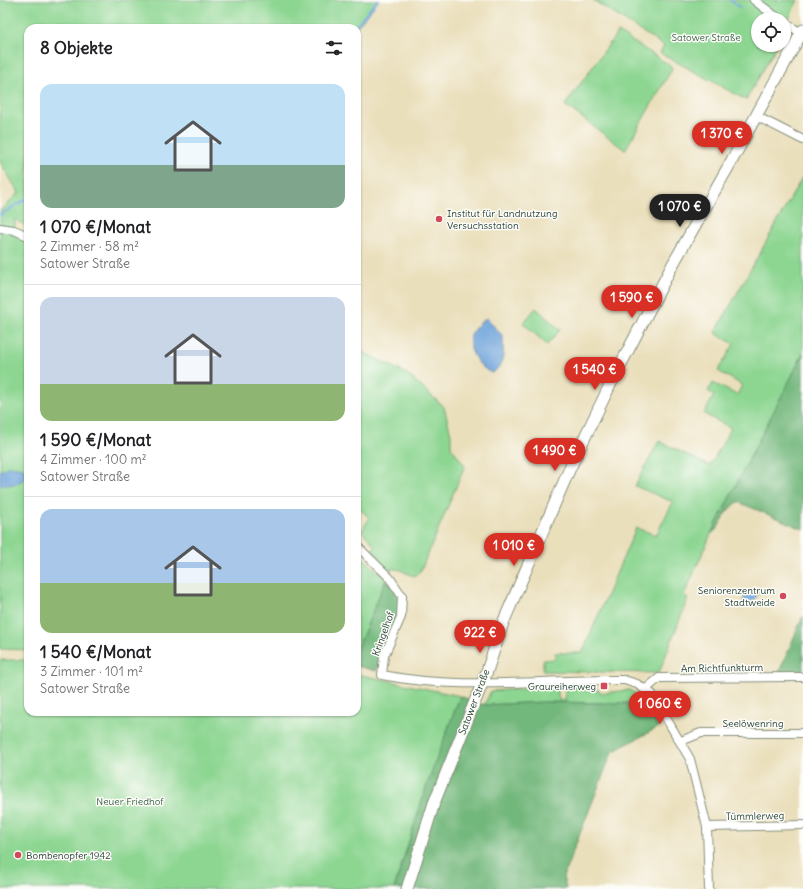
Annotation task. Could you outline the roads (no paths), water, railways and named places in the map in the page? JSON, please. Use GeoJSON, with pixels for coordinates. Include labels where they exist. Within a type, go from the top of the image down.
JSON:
{"type":"FeatureCollection","features":[{"type":"Feature","properties":{"kind":"main road","name":"Satower Straße"},"geometry":{"type":"LineString","coordinates":[[407,889],[434,802],[482,684],[511,601],[583,439],[673,264],[728,168],[802,31]]}},
{"type":"Feature","properties":{"kind":"street"},"geometry":{"type":"LineString","coordinates":[[754,0],[770,12]]}},
{"type":"Feature","properties":{"kind":"street"},"geometry":{"type":"LineString","coordinates":[[791,26],[802,31]]}},
{"type":"Feature","properties":{"kind":"street"},"geometry":{"type":"LineString","coordinates":[[756,116],[803,140]]}},
{"type":"Feature","properties":{"kind":"street"},"geometry":{"type":"LineString","coordinates":[[0,228],[14,230],[24,234]]}},
{"type":"Feature","properties":{"kind":"street","name":"Kringelhof"},"geometry":{"type":"LineString","coordinates":[[361,550],[390,577],[402,596],[401,617],[384,656],[382,675],[424,683],[482,684]]}},
{"type":"Feature","properties":{"kind":"street","name":"Am Richtfunkturm"},"geometry":{"type":"LineString","coordinates":[[646,689],[659,678],[803,677]]}},
{"type":"Feature","properties":{"kind":"street"},"geometry":{"type":"LineString","coordinates":[[482,684],[624,680],[637,684],[646,689],[657,701],[681,741],[694,771],[707,827],[709,889]]}},
{"type":"Feature","properties":{"kind":"street","name":"Seelöwenring"},"geometry":{"type":"LineString","coordinates":[[681,741],[701,733],[803,733]]}},
{"type":"Feature","properties":{"kind":"street","name":"Tümmlerweg"},"geometry":{"type":"LineString","coordinates":[[707,827],[803,825]]}},
{"type":"Feature","properties":{"kind":"water"},"geometry":{"type":"Polygon","coordinates":[[[486,318],[503,336],[502,361],[500,366],[492,373],[479,364],[473,354],[470,343],[472,332],[476,326],[486,318]]]}},
{"type":"Feature","properties":{"kind":"water"},"geometry":{"type":"Polygon","coordinates":[[[9,466],[23,468],[24,478],[14,484],[0,485],[0,471],[9,466]]]}},
{"type":"Feature","properties":{"kind":"water"},"geometry":{"type":"Polygon","coordinates":[[[756,590],[758,594],[752,604],[747,606],[744,603],[744,596],[756,590]]]}},
{"type":"Feature","properties":{"kind":"waterway"},"geometry":{"type":"LineString","coordinates":[[357,24],[378,0]]}},
{"type":"Feature","properties":{"kind":"waterway"},"geometry":{"type":"LineString","coordinates":[[730,0],[740,7]]}},
{"type":"Feature","properties":{"kind":"waterway"},"geometry":{"type":"LineString","coordinates":[[0,215],[24,200]]}},
{"type":"Feature","properties":{"kind":"place","name":"Institut für Landnutzung Versuchsstation"},"geometry":{"type":"Point","coordinates":[439,219]}},
{"type":"Feature","properties":{"kind":"place","name":"Seniorenzentrum Stadtweide"},"geometry":{"type":"Point","coordinates":[783,596]}},
{"type":"Feature","properties":{"kind":"place","name":"Graureiherweg"},"geometry":{"type":"Point","coordinates":[604,686]}},
{"type":"Feature","properties":{"kind":"place","name":"Bombenopfer 1942"},"geometry":{"type":"Point","coordinates":[18,855]}},
{"type":"Feature","properties":{"kind":"park label","name":"Neuer Friedhof"},"geometry":{"type":"Point","coordinates":[130,801]}}]}
